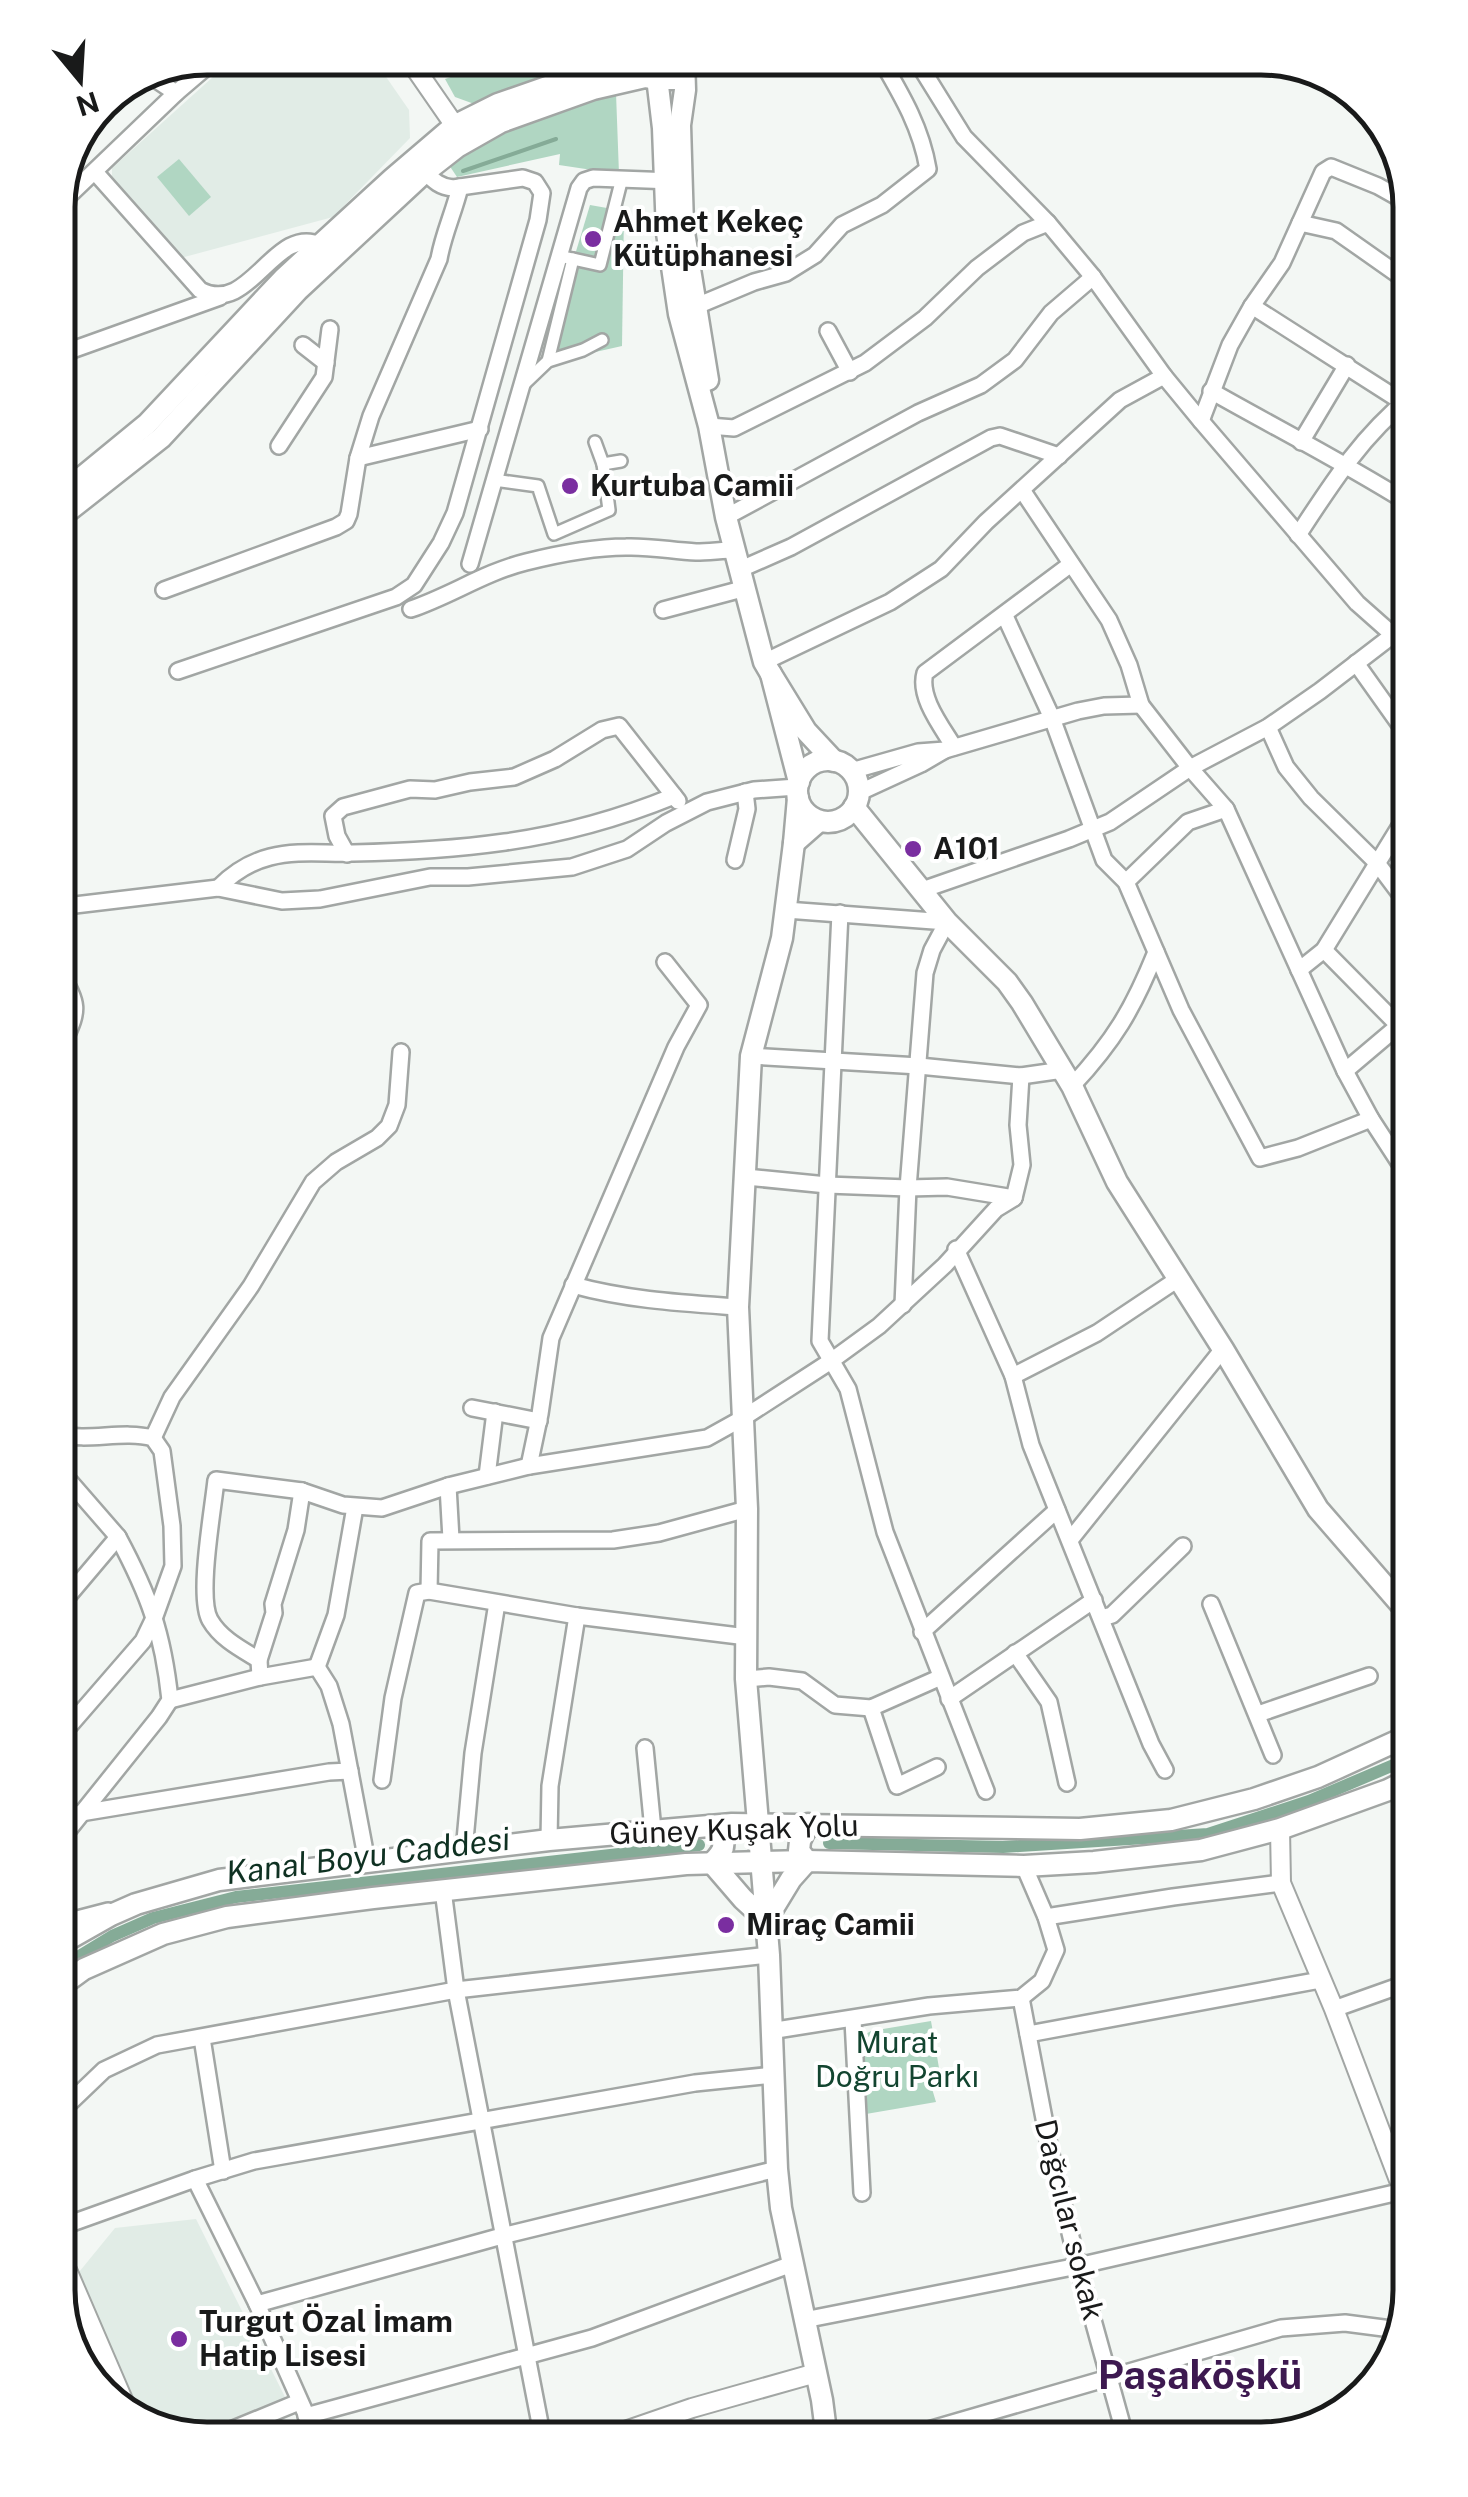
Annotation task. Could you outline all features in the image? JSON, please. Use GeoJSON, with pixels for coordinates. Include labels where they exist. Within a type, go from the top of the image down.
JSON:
{"type":"FeatureCollection","features":[{"type":"Feature","properties":{"kind":"main road"},"geometry":{"type":"LineString","coordinates":[[75,483],[147,424],[284,278],[392,179],[498,104],[578,75]]}},
{"type":"Feature","properties":{"kind":"main road"},"geometry":{"type":"LineString","coordinates":[[656,75],[673,181]]}},
{"type":"Feature","properties":{"kind":"main road"},"geometry":{"type":"LineString","coordinates":[[75,506],[161,438],[298,290],[425,172],[460,134],[593,89],[645,76],[656,80],[668,75]]}},
{"type":"Feature","properties":{"kind":"main road"},"geometry":{"type":"LineString","coordinates":[[684,75],[667,233],[688,310],[726,516],[808,815],[827,823],[838,820],[856,800]]}},
{"type":"Feature","properties":{"kind":"main road"},"geometry":{"type":"LineString","coordinates":[[768,668],[806,731],[856,779],[856,800],[922,890],[947,922],[1006,982],[1040,1029],[1117,1182],[1223,1348],[1318,1509],[1393,1595]]}},
{"type":"Feature","properties":{"kind":"main road"},"geometry":{"type":"LineString","coordinates":[[824,2422],[781,2208],[777,2169],[769,1955],[746,1679],[748,1509],[738,1307],[751,1056],[782,938],[798,789],[807,768],[815,763],[843,766]]}},
{"type":"Feature","properties":{"kind":"main road"},"geometry":{"type":"LineString","coordinates":[[794,843],[819,820]]}},
{"type":"Feature","properties":{"kind":"main road","name":"Güney Kuşak Yolu"},"geometry":{"type":"LineString","coordinates":[[75,1935],[136,1904],[219,1880],[550,1840],[760,1824],[1080,1829],[1171,1820],[1254,1800],[1318,1777],[1393,1743]]}},
{"type":"Feature","properties":{"kind":"main road","name":"Güney Kuşak Yolu"},"geometry":{"type":"LineString","coordinates":[[75,1976],[162,1934],[227,1917],[645,1867],[763,1861],[1024,1866],[1094,1862],[1202,1850],[1280,1829],[1393,1788]]}},
{"type":"Feature","properties":{"kind":"main road"},"geometry":{"type":"LineString","coordinates":[[766,1920],[807,1861],[799,1851],[808,1824]]}},
{"type":"Feature","properties":{"kind":"main road"},"geometry":{"type":"LineString","coordinates":[[710,1826],[720,1834],[724,1845],[721,1855],[712,1863],[766,1920]]}},
{"type":"Feature","properties":{"kind":"street"},"geometry":{"type":"LineString","coordinates":[[420,75],[460,134]]}},
{"type":"Feature","properties":{"kind":"street"},"geometry":{"type":"LineString","coordinates":[[688,310],[786,272],[816,255],[842,225],[882,205],[928,169],[924,142],[890,75]]}},
{"type":"Feature","properties":{"kind":"street"},"geometry":{"type":"LineString","coordinates":[[922,890],[1110,822],[1190,768],[1268,727],[1393,635],[1357,604],[1200,421],[1048,222],[964,137],[926,75]]}},
{"type":"Feature","properties":{"kind":"street"},"geometry":{"type":"LineString","coordinates":[[76,189],[196,76]]}},
{"type":"Feature","properties":{"kind":"street"},"geometry":{"type":"LineString","coordinates":[[162,83],[176,93]]}},
{"type":"Feature","properties":{"kind":"street"},"geometry":{"type":"LineString","coordinates":[[1200,421],[1230,344],[1282,262],[1323,172],[1331,167],[1391,194]]}},
{"type":"Feature","properties":{"kind":"street"},"geometry":{"type":"LineString","coordinates":[[95,172],[200,290],[209,295],[228,294]]}},
{"type":"Feature","properties":{"kind":"street"},"geometry":{"type":"LineString","coordinates":[[178,671],[405,592],[424,571],[455,513],[538,220],[542,193],[535,182],[523,178],[444,188],[425,172]]}},
{"type":"Feature","properties":{"kind":"street"},"geometry":{"type":"LineString","coordinates":[[566,258],[600,265],[622,178]]}},
{"type":"Feature","properties":{"kind":"street"},"geometry":{"type":"LineString","coordinates":[[548,361],[581,184],[590,179],[673,181]]}},
{"type":"Feature","properties":{"kind":"street"},"geometry":{"type":"LineString","coordinates":[[164,590],[342,525],[349,514],[358,458],[378,398],[439,259],[460,187]]}},
{"type":"Feature","properties":{"kind":"street"},"geometry":{"type":"LineString","coordinates":[[709,426],[734,428],[865,363],[925,318],[978,268],[1023,234],[1048,222]]}},
{"type":"Feature","properties":{"kind":"street"},"geometry":{"type":"LineString","coordinates":[[1300,223],[1336,231],[1393,267]]}},
{"type":"Feature","properties":{"kind":"street"},"geometry":{"type":"LineString","coordinates":[[75,349],[239,289],[298,242],[320,245]]}},
{"type":"Feature","properties":{"kind":"street"},"geometry":{"type":"LineString","coordinates":[[470,564],[521,387],[566,258]]}},
{"type":"Feature","properties":{"kind":"street"},"geometry":{"type":"LineString","coordinates":[[726,516],[918,413],[981,385],[1015,360],[1051,314],[1093,277]]}},
{"type":"Feature","properties":{"kind":"street"},"geometry":{"type":"LineString","coordinates":[[1252,306],[1393,393]]}},
{"type":"Feature","properties":{"kind":"street"},"geometry":{"type":"LineString","coordinates":[[278,446],[324,377],[330,330]]}},
{"type":"Feature","properties":{"kind":"street"},"geometry":{"type":"LineString","coordinates":[[828,331],[850,372]]}},
{"type":"Feature","properties":{"kind":"street"},"geometry":{"type":"LineString","coordinates":[[521,387],[548,361],[602,340]]}},
{"type":"Feature","properties":{"kind":"street"},"geometry":{"type":"LineString","coordinates":[[303,345],[326,363]]}},
{"type":"Feature","properties":{"kind":"street"},"geometry":{"type":"LineString","coordinates":[[1301,442],[1346,365]]}},
{"type":"Feature","properties":{"kind":"street"},"geometry":{"type":"LineString","coordinates":[[768,668],[890,602],[941,569],[986,522],[1120,400],[1164,376]]}},
{"type":"Feature","properties":{"kind":"street"},"geometry":{"type":"LineString","coordinates":[[1211,392],[1393,493]]}},
{"type":"Feature","properties":{"kind":"street"},"geometry":{"type":"LineString","coordinates":[[1298,535],[1344,463],[1393,414]]}},
{"type":"Feature","properties":{"kind":"street"},"geometry":{"type":"LineString","coordinates":[[358,458],[480,428]]}},
{"type":"Feature","properties":{"kind":"street"},"geometry":{"type":"LineString","coordinates":[[664,610],[741,569],[791,548],[991,438],[1000,436],[1059,456]]}},
{"type":"Feature","properties":{"kind":"street"},"geometry":{"type":"LineString","coordinates":[[494,480],[538,486],[554,534],[609,510],[596,442]]}},
{"type":"Feature","properties":{"kind":"street"},"geometry":{"type":"LineString","coordinates":[[603,464],[621,462]]}},
{"type":"Feature","properties":{"kind":"street"},"geometry":{"type":"LineString","coordinates":[[1022,490],[1110,620],[1140,705],[1226,810],[1345,1070],[1371,1119],[1393,1148]]}},
{"type":"Feature","properties":{"kind":"street"},"geometry":{"type":"LineString","coordinates":[[567,529],[574,552]]}},
{"type":"Feature","properties":{"kind":"street"},"geometry":{"type":"LineString","coordinates":[[411,609],[522,563],[623,546],[694,552],[741,569]]}},
{"type":"Feature","properties":{"kind":"street"},"geometry":{"type":"LineString","coordinates":[[949,748],[922,682],[925,674],[1071,564]]}},
{"type":"Feature","properties":{"kind":"street"},"geometry":{"type":"LineString","coordinates":[[1004,616],[1052,718],[1104,860],[1126,882],[1180,1010],[1260,1158],[1298,1148],[1371,1119]]}},
{"type":"Feature","properties":{"kind":"street"},"geometry":{"type":"LineString","coordinates":[[1356,663],[1393,716]]}},
{"type":"Feature","properties":{"kind":"street"},"geometry":{"type":"LineString","coordinates":[[843,766],[949,748],[1104,706],[1140,705]]}},
{"type":"Feature","properties":{"kind":"street"},"geometry":{"type":"LineString","coordinates":[[347,854],[337,836],[333,816],[343,807],[410,789],[435,790],[514,777],[556,759],[602,730],[619,726],[687,812]]}},
{"type":"Feature","properties":{"kind":"street"},"geometry":{"type":"LineString","coordinates":[[1268,727],[1286,767],[1393,884]]}},
{"type":"Feature","properties":{"kind":"street"},"geometry":{"type":"LineString","coordinates":[[856,800],[949,748]]}},
{"type":"Feature","properties":{"kind":"street"},"geometry":{"type":"LineString","coordinates":[[75,905],[218,888],[282,901],[320,899],[430,877],[572,867],[627,849],[706,802],[745,792],[798,789]]}},
{"type":"Feature","properties":{"kind":"street"},"geometry":{"type":"LineString","coordinates":[[735,860],[747,809],[745,792]]}},
{"type":"Feature","properties":{"kind":"street"},"geometry":{"type":"LineString","coordinates":[[218,888],[232,875],[267,858],[300,852],[404,852],[507,842],[599,822],[674,796]]}},
{"type":"Feature","properties":{"kind":"street"},"geometry":{"type":"LineString","coordinates":[[1126,882],[1188,822],[1226,810]]}},
{"type":"Feature","properties":{"kind":"street"},"geometry":{"type":"LineString","coordinates":[[1299,970],[1324,950],[1393,837]]}},
{"type":"Feature","properties":{"kind":"street"},"geometry":{"type":"LineString","coordinates":[[786,910],[947,922],[925,973],[903,1304]]}},
{"type":"Feature","properties":{"kind":"street"},"geometry":{"type":"LineString","coordinates":[[840,913],[820,1341],[848,1389],[885,1532],[986,1791]]}},
{"type":"Feature","properties":{"kind":"street"},"geometry":{"type":"LineString","coordinates":[[1324,950],[1393,1010]]}},
{"type":"Feature","properties":{"kind":"street"},"geometry":{"type":"LineString","coordinates":[[751,1056],[1068,1078],[1100,1056],[1138,998],[1156,952]]}},
{"type":"Feature","properties":{"kind":"street"},"geometry":{"type":"LineString","coordinates":[[530,1466],[551,1338],[676,1047],[699,1005],[666,962]]}},
{"type":"Feature","properties":{"kind":"street"},"geometry":{"type":"LineString","coordinates":[[1345,1070],[1393,1031]]}},
{"type":"Feature","properties":{"kind":"street"},"geometry":{"type":"LineString","coordinates":[[153,1438],[172,1398],[273,1252],[313,1182],[336,1162],[377,1138],[388,1126],[396,1105],[401,1052]]}},
{"type":"Feature","properties":{"kind":"street"},"geometry":{"type":"LineString","coordinates":[[259,1660],[229,1642],[209,1619],[204,1594],[216,1480],[382,1508],[448,1486],[530,1466],[707,1438],[830,1361],[903,1304],[996,1209],[1014,1198],[1022,1165],[1018,1125],[1022,1076]]}},
{"type":"Feature","properties":{"kind":"street"},"geometry":{"type":"LineString","coordinates":[[746,1178],[827,1186],[947,1187],[1014,1198]]}},
{"type":"Feature","properties":{"kind":"street"},"geometry":{"type":"LineString","coordinates":[[956,1249],[1012,1376],[1031,1445],[1164,1770]]}},
{"type":"Feature","properties":{"kind":"street"},"geometry":{"type":"LineString","coordinates":[[1012,1376],[1096,1333],[1178,1279]]}},
{"type":"Feature","properties":{"kind":"street"},"geometry":{"type":"LineString","coordinates":[[572,1286],[656,1301],[738,1307]]}},
{"type":"Feature","properties":{"kind":"street"},"geometry":{"type":"LineString","coordinates":[[1070,1540],[1223,1348]]}},
{"type":"Feature","properties":{"kind":"street"},"geometry":{"type":"LineString","coordinates":[[472,1408],[539,1421]]}},
{"type":"Feature","properties":{"kind":"street"},"geometry":{"type":"LineString","coordinates":[[487,1476],[495,1412]]}},
{"type":"Feature","properties":{"kind":"street"},"geometry":{"type":"LineString","coordinates":[[75,1437],[135,1434],[153,1438],[162,1451],[173,1566],[143,1641],[75,1719]]}},
{"type":"Feature","properties":{"kind":"street"},"geometry":{"type":"LineString","coordinates":[[448,1486],[451,1540]]}},
{"type":"Feature","properties":{"kind":"street"},"geometry":{"type":"LineString","coordinates":[[75,1492],[118,1537],[139,1577],[163,1646],[170,1700],[75,1822]]}},
{"type":"Feature","properties":{"kind":"street"},"geometry":{"type":"LineString","coordinates":[[260,1677],[259,1660],[296,1530],[302,1492]]}},
{"type":"Feature","properties":{"kind":"street"},"geometry":{"type":"LineString","coordinates":[[317,1667],[336,1615],[354,1506]]}},
{"type":"Feature","properties":{"kind":"street"},"geometry":{"type":"LineString","coordinates":[[429,1591],[430,1540],[613,1540],[659,1533],[748,1509]]}},
{"type":"Feature","properties":{"kind":"street"},"geometry":{"type":"LineString","coordinates":[[922,1632],[1057,1510]]}},
{"type":"Feature","properties":{"kind":"street"},"geometry":{"type":"LineString","coordinates":[[75,1588],[118,1537]]}},
{"type":"Feature","properties":{"kind":"street"},"geometry":{"type":"LineString","coordinates":[[1102,1618],[1112,1615],[1183,1546]]}},
{"type":"Feature","properties":{"kind":"street"},"geometry":{"type":"LineString","coordinates":[[382,1780],[393,1698],[417,1593],[429,1591],[577,1616],[747,1637]]}},
{"type":"Feature","properties":{"kind":"street"},"geometry":{"type":"LineString","coordinates":[[949,1699],[1094,1600]]}},
{"type":"Feature","properties":{"kind":"street"},"geometry":{"type":"LineString","coordinates":[[464,1850],[473,1753],[497,1602]]}},
{"type":"Feature","properties":{"kind":"street"},"geometry":{"type":"LineString","coordinates":[[1211,1604],[1273,1755]]}},
{"type":"Feature","properties":{"kind":"street"},"geometry":{"type":"LineString","coordinates":[[550,1840],[550,1786],[577,1616]]}},
{"type":"Feature","properties":{"kind":"street"},"geometry":{"type":"LineString","coordinates":[[1015,1653],[1050,1702],[1067,1783]]}},
{"type":"Feature","properties":{"kind":"street"},"geometry":{"type":"LineString","coordinates":[[170,1700],[317,1667]]}},
{"type":"Feature","properties":{"kind":"street"},"geometry":{"type":"LineString","coordinates":[[317,1667],[329,1686],[341,1724],[368,1862]]}},
{"type":"Feature","properties":{"kind":"street"},"geometry":{"type":"LineString","coordinates":[[1258,1714],[1370,1676]]}},
{"type":"Feature","properties":{"kind":"street"},"geometry":{"type":"LineString","coordinates":[[746,1679],[802,1680],[835,1706],[870,1708],[940,1677]]}},
{"type":"Feature","properties":{"kind":"street"},"geometry":{"type":"LineString","coordinates":[[870,1708],[897,1786],[936,1767]]}},
{"type":"Feature","properties":{"kind":"street"},"geometry":{"type":"LineString","coordinates":[[645,1748],[653,1830]]}},
{"type":"Feature","properties":{"kind":"street"},"geometry":{"type":"LineString","coordinates":[[82,1813],[350,1771]]}},
{"type":"Feature","properties":{"kind":"street"},"geometry":{"type":"LineString","coordinates":[[1280,1829],[1281,1883],[1393,2166]]}},
{"type":"Feature","properties":{"kind":"street"},"geometry":{"type":"LineString","coordinates":[[770,2031],[930,2006],[1021,1998],[1042,1980],[1056,1950],[1024,1866]]}},
{"type":"Feature","properties":{"kind":"street"},"geometry":{"type":"LineString","coordinates":[[1046,1917],[1281,1883]]}},
{"type":"Feature","properties":{"kind":"street"},"geometry":{"type":"LineString","coordinates":[[442,1890],[456,1990],[539,2422]]}},
{"type":"Feature","properties":{"kind":"street"},"geometry":{"type":"LineString","coordinates":[[75,1920],[136,1904]]}},
{"type":"Feature","properties":{"kind":"street"},"geometry":{"type":"LineString","coordinates":[[75,2098],[104,2070],[157,2045],[456,1990],[769,1955]]}},
{"type":"Feature","properties":{"kind":"street"},"geometry":{"type":"LineString","coordinates":[[1028,2034],[1320,1980]]}},
{"type":"Feature","properties":{"kind":"street"},"geometry":{"type":"LineString","coordinates":[[1334,2010],[1393,1988]]}},
{"type":"Feature","properties":{"kind":"street","name":"Dağcılar sokak"},"geometry":{"type":"LineString","coordinates":[[1021,1998],[1050,2150],[1121,2422]]}},
{"type":"Feature","properties":{"kind":"street"},"geometry":{"type":"LineString","coordinates":[[853,2020],[862,2192]]}},
{"type":"Feature","properties":{"kind":"street"},"geometry":{"type":"LineString","coordinates":[[202,2038],[223,2171]]}},
{"type":"Feature","properties":{"kind":"street"},"geometry":{"type":"LineString","coordinates":[[75,2222],[254,2161],[695,2083],[773,2074]]}},
{"type":"Feature","properties":{"kind":"street"},"geometry":{"type":"LineString","coordinates":[[1385,2146],[1393,2141]]}},
{"type":"Feature","properties":{"kind":"street"},"geometry":{"type":"LineString","coordinates":[[256,2304],[502,2236],[777,2169]]}},
{"type":"Feature","properties":{"kind":"street"},"geometry":{"type":"LineString","coordinates":[[195,2180],[308,2422]]}},
{"type":"Feature","properties":{"kind":"street"},"geometry":{"type":"LineString","coordinates":[[804,2320],[1393,2203]]}},
{"type":"Feature","properties":{"kind":"street"},"geometry":{"type":"LineString","coordinates":[[262,2422],[592,2338],[792,2264]]}},
{"type":"Feature","properties":{"kind":"street"},"geometry":{"type":"LineString","coordinates":[[75,2289],[117,2386]]}},
{"type":"Feature","properties":{"kind":"street"},"geometry":{"type":"LineString","coordinates":[[957,2422],[1281,2328],[1345,2323],[1387,2328]]}},
{"type":"Feature","properties":{"kind":"street"},"geometry":{"type":"LineString","coordinates":[[651,2422],[816,2373]]}},
{"type":"Feature","properties":{"kind":"shaded area"},"geometry":{"type":"Polygon","coordinates":[[[215,75],[385,75],[409,110],[410,138],[333,217],[177,259],[112,184],[112,168],[215,75]]]}},
{"type":"Feature","properties":{"kind":"shaded area","name":"Turgut Özal İmam Hatip Lisesi"},"geometry":{"type":"Polygon","coordinates":[[[196,2219],[287,2401],[234,2422],[198,2422],[164,2415],[127,2395],[75,2277],[115,2228],[196,2219]]]}},
{"type":"Feature","properties":{"kind":"green space"},"geometry":{"type":"Polygon","coordinates":[[[456,75],[559,75],[477,105],[455,97],[445,79],[456,75]]]}},
{"type":"Feature","properties":{"kind":"green space"},"geometry":{"type":"Polygon","coordinates":[[[616,93],[619,174],[559,165],[560,154],[457,177],[449,165],[538,115],[616,93]]]}},
{"type":"Feature","properties":{"kind":"green space"},"geometry":{"type":"Polygon","coordinates":[[[179,159],[211,197],[189,216],[157,177],[179,159]]]}},
{"type":"Feature","properties":{"kind":"green space"},"geometry":{"type":"Polygon","coordinates":[[[590,205],[624,211],[622,346],[542,364],[590,205]]]}},
{"type":"Feature","properties":{"kind":"green space","name":"Murat Doğru Parkı"},"geometry":{"type":"Polygon","coordinates":[[[931,2021],[939,2068],[927,2072],[936,2102],[866,2114],[864,2035],[931,2021]]]}},
{"type":"Feature","properties":{"kind":"waterway"},"geometry":{"type":"LineString","coordinates":[[463,171],[556,139]]}},
{"type":"Feature","properties":{"kind":"waterway","name":"Kanal Boyu Caddesi"},"geometry":{"type":"LineString","coordinates":[[829,1843],[1003,1847],[1208,1834],[1309,1801],[1393,1765]]}},
{"type":"Feature","properties":{"kind":"waterway","name":"Kanal Boyu Caddesi"},"geometry":{"type":"LineString","coordinates":[[75,1959],[153,1918],[236,1897],[699,1845]]}},
{"type":"Feature","properties":{"kind":"place","name":"Ahmet Kekeç Kütüphanesi"},"geometry":{"type":"Point","coordinates":[593,239]}},
{"type":"Feature","properties":{"kind":"place","name":"Kurtuba Camii"},"geometry":{"type":"Point","coordinates":[570,486]}},
{"type":"Feature","properties":{"kind":"place","name":"A101"},"geometry":{"type":"Point","coordinates":[913,849]}},
{"type":"Feature","properties":{"kind":"place","name":"Miraç Camii"},"geometry":{"type":"Point","coordinates":[726,1925]}},
{"type":"Feature","properties":{"kind":"place","name":"Turgut Özal İmam Hatip Lisesi"},"geometry":{"type":"Point","coordinates":[179,2339]}},
{"type":"Feature","properties":{"kind":"district","name":"Paşaköşkü"},"geometry":{"type":"Point","coordinates":[1200,2375]}}]}
